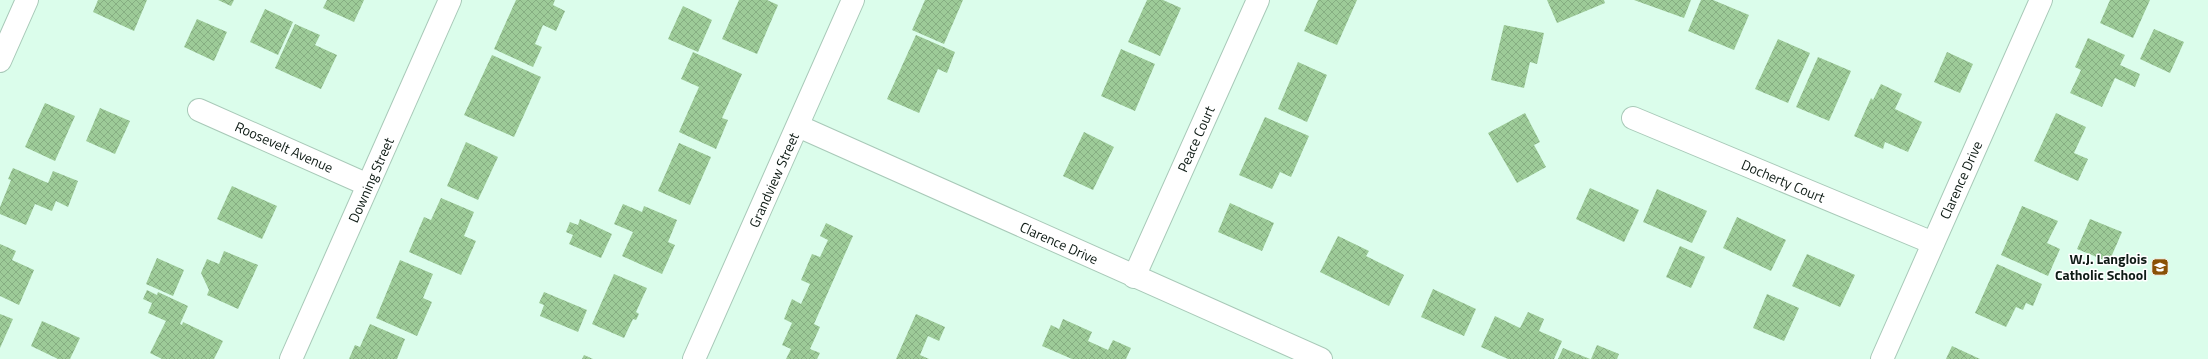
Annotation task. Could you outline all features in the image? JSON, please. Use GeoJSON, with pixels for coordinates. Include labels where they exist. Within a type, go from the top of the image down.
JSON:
{"type":"FeatureCollection","features":[{"type":"Feature","properties":{"kind":"street"},"geometry":{"type":"LineString","coordinates":[[0,61],[6,29],[27,0]]}},
{"type":"Feature","properties":{"kind":"street","name":"Downing Street"},"geometry":{"type":"LineString","coordinates":[[291,359],[450,0]]}},
{"type":"Feature","properties":{"kind":"street","name":"Grandview Street"},"geometry":{"type":"LineString","coordinates":[[694,359],[853,0]]}},
{"type":"Feature","properties":{"kind":"street","name":"Peace Court"},"geometry":{"type":"LineString","coordinates":[[1134,277],[1258,0]]}},
{"type":"Feature","properties":{"kind":"street","name":"Clarence Drive"},"geometry":{"type":"LineString","coordinates":[[1882,359],[2041,0]]}},
{"type":"Feature","properties":{"kind":"street","name":"Roosevelt Avenue"},"geometry":{"type":"LineString","coordinates":[[199,110],[368,185]]}},
{"type":"Feature","properties":{"kind":"street","name":"Docherty Court"},"geometry":{"type":"LineString","coordinates":[[1633,118],[1933,244]]}},
{"type":"Feature","properties":{"kind":"street","name":"Clarence Drive"},"geometry":{"type":"LineString","coordinates":[[798,126],[1321,359]]}},
{"type":"Feature","properties":{"kind":"building"},"geometry":{"type":"Polygon","coordinates":[[[98,0],[147,0],[134,31],[93,12],[98,0]]]}},
{"type":"Feature","properties":{"kind":"building"},"geometry":{"type":"Polygon","coordinates":[[[218,0],[234,0],[231,6],[218,0]]]}},
{"type":"Feature","properties":{"kind":"building"},"geometry":{"type":"Polygon","coordinates":[[[327,0],[364,0],[354,22],[323,8],[327,0]]]}},
{"type":"Feature","properties":{"kind":"building"},"geometry":{"type":"Polygon","coordinates":[[[516,0],[555,0],[553,5],[565,11],[556,31],[543,25],[535,44],[542,47],[533,67],[494,49],[516,0]]]}},
{"type":"Feature","properties":{"kind":"building"},"geometry":{"type":"Polygon","coordinates":[[[739,0],[767,0],[778,5],[757,54],[722,39],[739,0]]]}},
{"type":"Feature","properties":{"kind":"building"},"geometry":{"type":"Polygon","coordinates":[[[925,0],[963,0],[944,44],[912,30],[925,0]]]}},
{"type":"Feature","properties":{"kind":"building"},"geometry":{"type":"Polygon","coordinates":[[[1147,0],[1163,0],[1181,8],[1160,56],[1128,42],[1147,0]]]}},
{"type":"Feature","properties":{"kind":"building"},"geometry":{"type":"Polygon","coordinates":[[[1318,0],[1357,0],[1337,45],[1304,31],[1318,0]]]}},
{"type":"Feature","properties":{"kind":"building"},"geometry":{"type":"Polygon","coordinates":[[[1547,0],[1604,0],[1605,3],[1557,23],[1547,0]]]}},
{"type":"Feature","properties":{"kind":"building"},"geometry":{"type":"Polygon","coordinates":[[[1634,0],[1691,0],[1684,18],[1634,0]]]}},
{"type":"Feature","properties":{"kind":"building"},"geometry":{"type":"Polygon","coordinates":[[[1701,0],[1713,0],[1749,15],[1734,50],[1688,31],[1701,0]]]}},
{"type":"Feature","properties":{"kind":"building"},"geometry":{"type":"Polygon","coordinates":[[[2110,0],[2150,0],[2133,38],[2100,23],[2110,0]]]}},
{"type":"Feature","properties":{"kind":"building"},"geometry":{"type":"Polygon","coordinates":[[[683,6],[712,20],[698,52],[668,39],[683,6]]]}},
{"type":"Feature","properties":{"kind":"building"},"geometry":{"type":"Polygon","coordinates":[[[265,9],[293,22],[278,55],[250,42],[265,9]]]}},
{"type":"Feature","properties":{"kind":"building"},"geometry":{"type":"Polygon","coordinates":[[[197,19],[227,32],[214,61],[184,47],[197,19]]]}},
{"type":"Feature","properties":{"kind":"building"},"geometry":{"type":"Polygon","coordinates":[[[295,24],[320,35],[315,45],[337,55],[321,89],[275,68],[295,24]]]}},
{"type":"Feature","properties":{"kind":"building"},"geometry":{"type":"Polygon","coordinates":[[[1504,25],[1544,33],[1537,64],[1530,62],[1524,88],[1491,80],[1504,25]]]}},
{"type":"Feature","properties":{"kind":"building"},"geometry":{"type":"Polygon","coordinates":[[[2154,29],[2184,42],[2170,73],[2140,59],[2154,29]]]}},
{"type":"Feature","properties":{"kind":"building"},"geometry":{"type":"Polygon","coordinates":[[[916,35],[955,52],[947,73],[938,69],[919,113],[887,99],[916,35]]]}},
{"type":"Feature","properties":{"kind":"building"},"geometry":{"type":"Polygon","coordinates":[[[2088,38],[2125,55],[2120,65],[2140,74],[2135,87],[2115,78],[2102,107],[2070,93],[2081,70],[2075,67],[2088,38]]]}},
{"type":"Feature","properties":{"kind":"building"},"geometry":{"type":"Polygon","coordinates":[[[1778,39],[1810,53],[1788,103],[1755,89],[1778,39]]]}},
{"type":"Feature","properties":{"kind":"building"},"geometry":{"type":"Polygon","coordinates":[[[1121,49],[1155,64],[1135,111],[1101,96],[1121,49]]]}},
{"type":"Feature","properties":{"kind":"building"},"geometry":{"type":"Polygon","coordinates":[[[693,52],[742,74],[722,118],[728,120],[716,149],[679,132],[699,87],[681,79],[693,52]]]}},
{"type":"Feature","properties":{"kind":"building"},"geometry":{"type":"Polygon","coordinates":[[[1947,52],[1973,64],[1960,93],[1934,82],[1947,52]]]}},
{"type":"Feature","properties":{"kind":"building"},"geometry":{"type":"Polygon","coordinates":[[[492,55],[541,77],[514,137],[464,115],[492,55]]]}},
{"type":"Feature","properties":{"kind":"building"},"geometry":{"type":"Polygon","coordinates":[[[1818,57],[1851,71],[1829,121],[1796,107],[1818,57]]]}},
{"type":"Feature","properties":{"kind":"building"},"geometry":{"type":"Polygon","coordinates":[[[1298,62],[1327,75],[1307,122],[1278,109],[1298,62]]]}},
{"type":"Feature","properties":{"kind":"building"},"geometry":{"type":"Polygon","coordinates":[[[1881,84],[1902,94],[1895,109],[1922,122],[1908,152],[1885,142],[1883,149],[1854,136],[1871,98],[1873,100],[1881,84]]]}},
{"type":"Feature","properties":{"kind":"building"},"geometry":{"type":"Polygon","coordinates":[[[45,103],[75,116],[55,161],[25,147],[45,103]]]}},
{"type":"Feature","properties":{"kind":"building"},"geometry":{"type":"Polygon","coordinates":[[[100,108],[130,121],[115,154],[86,141],[100,108]]]}},
{"type":"Feature","properties":{"kind":"building"},"geometry":{"type":"Polygon","coordinates":[[[1525,113],[1540,142],[1534,145],[1546,167],[1517,183],[1488,133],[1525,113]]]}},
{"type":"Feature","properties":{"kind":"building"},"geometry":{"type":"Polygon","coordinates":[[[2056,113],[2086,127],[2074,153],[2088,159],[2078,181],[2034,161],[2056,113]]]}},
{"type":"Feature","properties":{"kind":"building"},"geometry":{"type":"Polygon","coordinates":[[[1265,117],[1309,136],[1291,177],[1280,172],[1272,189],[1239,175],[1265,117]]]}},
{"type":"Feature","properties":{"kind":"building"},"geometry":{"type":"Polygon","coordinates":[[[1084,132],[1114,147],[1093,190],[1063,176],[1084,132]]]}},
{"type":"Feature","properties":{"kind":"building"},"geometry":{"type":"Polygon","coordinates":[[[466,142],[498,157],[478,200],[447,186],[466,142]]]}},
{"type":"Feature","properties":{"kind":"building"},"geometry":{"type":"Polygon","coordinates":[[[679,143],[711,157],[690,205],[658,191],[679,143]]]}},
{"type":"Feature","properties":{"kind":"building"},"geometry":{"type":"Polygon","coordinates":[[[13,168],[48,183],[53,171],[78,181],[68,207],[56,201],[52,211],[35,204],[26,225],[0,214],[0,207],[11,180],[8,179],[13,168]]]}},
{"type":"Feature","properties":{"kind":"building"},"geometry":{"type":"Polygon","coordinates":[[[232,186],[277,206],[262,239],[217,219],[232,186]]]}},
{"type":"Feature","properties":{"kind":"building"},"geometry":{"type":"Polygon","coordinates":[[[1590,188],[1639,210],[1624,242],[1576,219],[1590,188]]]}},
{"type":"Feature","properties":{"kind":"building"},"geometry":{"type":"Polygon","coordinates":[[[1657,189],[1707,211],[1692,243],[1643,222],[1657,189]]]}},
{"type":"Feature","properties":{"kind":"building"},"geometry":{"type":"Polygon","coordinates":[[[441,198],[474,212],[464,236],[476,241],[461,275],[409,252],[424,217],[431,220],[441,198]]]}},
{"type":"Feature","properties":{"kind":"building"},"geometry":{"type":"Polygon","coordinates":[[[1230,203],[1274,223],[1262,251],[1218,232],[1230,203]]]}},
{"type":"Feature","properties":{"kind":"building"},"geometry":{"type":"Polygon","coordinates":[[[623,204],[642,212],[644,206],[677,220],[668,242],[675,245],[662,274],[622,256],[633,232],[614,224],[623,204]]]}},
{"type":"Feature","properties":{"kind":"building"},"geometry":{"type":"Polygon","coordinates":[[[2022,206],[2058,221],[2047,243],[2060,249],[2048,276],[2001,255],[2022,206]]]}},
{"type":"Feature","properties":{"kind":"building"},"geometry":{"type":"Polygon","coordinates":[[[1737,217],[1786,240],[1771,271],[1723,248],[1737,217]]]}},
{"type":"Feature","properties":{"kind":"building"},"geometry":{"type":"Polygon","coordinates":[[[580,219],[612,234],[601,258],[569,244],[573,235],[566,232],[570,222],[578,225],[580,219]]]}},
{"type":"Feature","properties":{"kind":"building"},"geometry":{"type":"Polygon","coordinates":[[[2090,219],[2122,232],[2109,262],[2077,249],[2090,219]]]}},
{"type":"Feature","properties":{"kind":"building"},"geometry":{"type":"Polygon","coordinates":[[[826,223],[853,236],[814,324],[820,327],[810,349],[820,353],[817,359],[786,359],[791,349],[782,345],[792,323],[784,319],[792,299],[801,304],[810,284],[801,280],[812,254],[820,257],[828,240],[820,236],[826,223]]]}},
{"type":"Feature","properties":{"kind":"building"},"geometry":{"type":"Polygon","coordinates":[[[1338,236],[1369,251],[1366,256],[1404,275],[1389,306],[1320,272],[1338,236]]]}},
{"type":"Feature","properties":{"kind":"building"},"geometry":{"type":"Polygon","coordinates":[[[0,244],[16,251],[12,260],[34,270],[19,305],[0,296],[0,244]]]}},
{"type":"Feature","properties":{"kind":"building"},"geometry":{"type":"Polygon","coordinates":[[[1680,246],[1705,257],[1691,288],[1666,277],[1680,246]]]}},
{"type":"Feature","properties":{"kind":"building"},"geometry":{"type":"Polygon","coordinates":[[[224,251],[258,265],[238,309],[207,295],[209,290],[201,273],[207,259],[219,264],[224,251]]]}},
{"type":"Feature","properties":{"kind":"building"},"geometry":{"type":"Polygon","coordinates":[[[1807,254],[1855,275],[1840,307],[1792,286],[1807,254]]]}},
{"type":"Feature","properties":{"kind":"building"},"geometry":{"type":"Polygon","coordinates":[[[157,258],[184,270],[173,296],[146,284],[157,258]]]}},
{"type":"Feature","properties":{"kind":"building"},"geometry":{"type":"Polygon","coordinates":[[[400,260],[433,274],[423,298],[432,302],[417,336],[376,318],[400,260]]]}},
{"type":"Feature","properties":{"kind":"building"},"geometry":{"type":"Polygon","coordinates":[[[1997,264],[2042,284],[2033,306],[2026,303],[2023,310],[2016,307],[2006,327],[1975,313],[1997,264]]]}},
{"type":"Feature","properties":{"kind":"building"},"geometry":{"type":"Polygon","coordinates":[[[614,274],[647,288],[636,312],[639,314],[636,320],[633,319],[624,338],[592,324],[614,274]]]}},
{"type":"Feature","properties":{"kind":"building"},"geometry":{"type":"Polygon","coordinates":[[[1433,289],[1476,309],[1464,336],[1421,317],[1433,289]]]}},
{"type":"Feature","properties":{"kind":"building"},"geometry":{"type":"Polygon","coordinates":[[[147,290],[157,295],[158,292],[188,306],[180,324],[182,325],[183,322],[223,341],[214,359],[162,359],[150,353],[166,321],[148,313],[152,303],[143,299],[147,290]]]}},
{"type":"Feature","properties":{"kind":"building"},"geometry":{"type":"Polygon","coordinates":[[[544,292],[587,310],[578,332],[540,316],[544,305],[539,303],[544,292]]]}},
{"type":"Feature","properties":{"kind":"building"},"geometry":{"type":"Polygon","coordinates":[[[1767,294],[1799,308],[1784,341],[1753,328],[1767,294]]]}},
{"type":"Feature","properties":{"kind":"building"},"geometry":{"type":"Polygon","coordinates":[[[1528,312],[1544,319],[1539,331],[1562,341],[1554,359],[1508,359],[1481,347],[1495,316],[1520,328],[1528,312]]]}},
{"type":"Feature","properties":{"kind":"building"},"geometry":{"type":"Polygon","coordinates":[[[0,314],[13,319],[0,348],[0,314]]]}},
{"type":"Feature","properties":{"kind":"building"},"geometry":{"type":"Polygon","coordinates":[[[916,314],[945,327],[939,341],[928,336],[920,355],[929,359],[896,359],[916,314]]]}},
{"type":"Feature","properties":{"kind":"building"},"geometry":{"type":"Polygon","coordinates":[[[1063,319],[1092,332],[1088,341],[1108,350],[1113,340],[1131,348],[1126,359],[1072,359],[1042,346],[1051,325],[1059,329],[1063,319]]]}},
{"type":"Feature","properties":{"kind":"building"},"geometry":{"type":"Polygon","coordinates":[[[42,321],[80,338],[70,359],[58,359],[31,346],[42,321]]]}},
{"type":"Feature","properties":{"kind":"building"},"geometry":{"type":"Polygon","coordinates":[[[370,324],[405,339],[397,359],[349,359],[355,345],[360,347],[370,324]]]}},
{"type":"Feature","properties":{"kind":"building"},"geometry":{"type":"Polygon","coordinates":[[[1597,345],[1619,354],[1617,359],[1591,359],[1597,345]]]}},
{"type":"Feature","properties":{"kind":"building"},"geometry":{"type":"Polygon","coordinates":[[[1952,346],[1980,359],[1946,359],[1952,346]]]}},
{"type":"Feature","properties":{"kind":"building"},"geometry":{"type":"Polygon","coordinates":[[[1563,348],[1590,359],[1558,359],[1563,348]]]}},
{"type":"Feature","properties":{"kind":"building"},"geometry":{"type":"Polygon","coordinates":[[[584,355],[593,359],[582,359],[584,355]]]}},
{"type":"Feature","properties":{"kind":"place","name":"W.J. Langlois Catholic School"},"geometry":{"type":"Point","coordinates":[2160,267]}}]}
